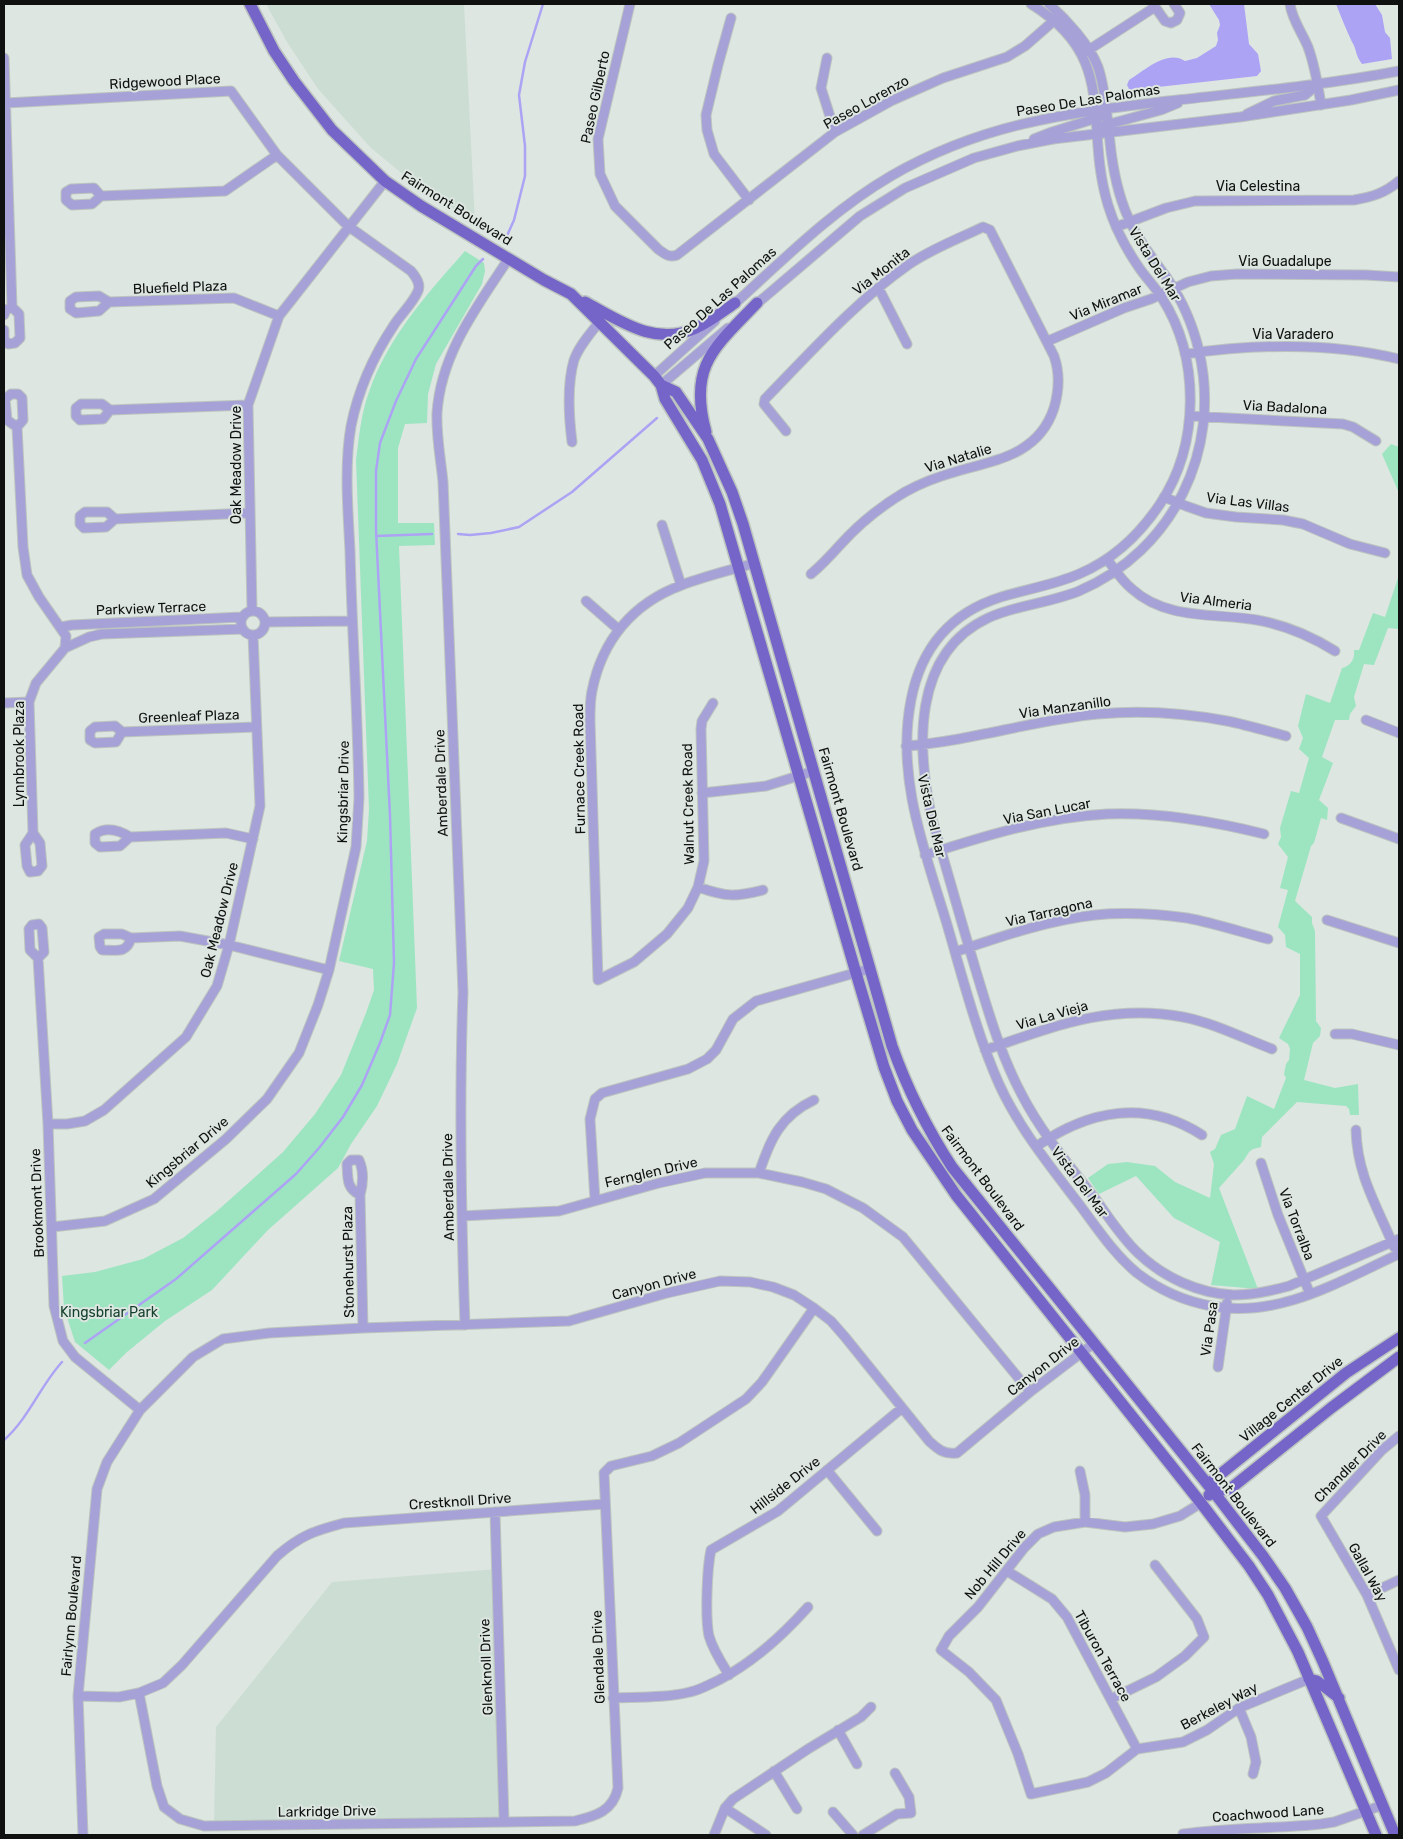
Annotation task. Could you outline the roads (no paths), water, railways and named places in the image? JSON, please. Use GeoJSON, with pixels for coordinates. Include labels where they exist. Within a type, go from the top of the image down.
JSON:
{"type":"FeatureCollection","features":[{"type":"Feature","properties":{"kind":"main road","name":"Fairmont Boulevard"},"geometry":{"type":"LineString","coordinates":[[250,4],[274,51],[294,81],[332,130],[385,181],[421,206],[544,280],[571,294],[600,321],[661,385],[665,398],[691,439],[720,504],[856,973],[884,1067],[897,1101],[912,1130],[956,1195],[1201,1503],[1249,1566],[1268,1595],[1298,1652],[1376,1835]]}},
{"type":"Feature","properties":{"kind":"main road"},"geometry":{"type":"LineString","coordinates":[[571,294],[628,325],[649,334],[663,335],[696,328],[735,303]]}},
{"type":"Feature","properties":{"kind":"main road"},"geometry":{"type":"LineString","coordinates":[[708,439],[699,398],[700,380],[703,371],[711,356],[727,335],[757,303]]}},
{"type":"Feature","properties":{"kind":"main road","name":"Fairmont Boulevard"},"geometry":{"type":"LineString","coordinates":[[661,385],[676,392],[708,439],[732,492],[755,563],[892,1046],[905,1083],[930,1134],[952,1166],[1213,1492],[1263,1556],[1285,1588],[1307,1627],[1339,1698],[1395,1835]]}},
{"type":"Feature","properties":{"kind":"main road","name":"Village Center Drive"},"geometry":{"type":"LineString","coordinates":[[1213,1492],[1212,1481],[1346,1374],[1399,1338]]}},
{"type":"Feature","properties":{"kind":"main road","name":"Village Center Drive"},"geometry":{"type":"LineString","coordinates":[[1201,1503],[1213,1492],[1230,1489],[1331,1408],[1399,1357]]}},
{"type":"Feature","properties":{"kind":"main road"},"geometry":{"type":"LineString","coordinates":[[1309,1679],[1317,1681],[1326,1690],[1339,1698]]}},
{"type":"Feature","properties":{"kind":"street","name":"Paseo Gilberto"},"geometry":{"type":"LineString","coordinates":[[630,4],[598,139],[600,174],[615,206],[658,249],[666,256],[673,257]]}},
{"type":"Feature","properties":{"kind":"street"},"geometry":{"type":"LineString","coordinates":[[1031,4],[1058,18]]}},
{"type":"Feature","properties":{"kind":"street"},"geometry":{"type":"LineString","coordinates":[[1049,4],[1073,40],[1085,52],[1091,76],[1097,131]]}},
{"type":"Feature","properties":{"kind":"street"},"geometry":{"type":"LineString","coordinates":[[1174,4],[1180,12],[1179,17]]}},
{"type":"Feature","properties":{"kind":"street"},"geometry":{"type":"LineString","coordinates":[[1290,4],[1292,16],[1308,47],[1316,70],[1321,105]]}},
{"type":"Feature","properties":{"kind":"street"},"geometry":{"type":"LineString","coordinates":[[1085,52],[1154,5],[1171,23],[1189,10]]}},
{"type":"Feature","properties":{"kind":"street"},"geometry":{"type":"LineString","coordinates":[[731,18],[706,115],[707,130],[714,154],[749,200]]}},
{"type":"Feature","properties":{"kind":"street","name":"Paseo Lorenzo"},"geometry":{"type":"LineString","coordinates":[[673,257],[835,132],[891,101],[943,78],[1007,57],[1025,46],[1058,18]]}},
{"type":"Feature","properties":{"kind":"street","name":"Vista Del Mar"},"geometry":{"type":"LineString","coordinates":[[1085,52],[1098,69],[1107,112],[1114,175],[1120,196],[1130,222],[1142,243],[1185,309],[1200,352],[1204,376],[1205,416],[1202,438],[1194,468],[1178,503],[1150,542],[1116,571],[1076,592],[988,618],[962,634],[946,652],[936,669],[925,708],[922,745],[925,789],[941,850],[999,1046],[1022,1096],[1049,1138],[1126,1240],[1144,1258],[1164,1274],[1180,1281],[1212,1292],[1243,1294],[1272,1290],[1304,1280],[1396,1241]]}},
{"type":"Feature","properties":{"kind":"street"},"geometry":{"type":"LineString","coordinates":[[4,58],[12,307],[18,314],[20,338],[15,343],[8,344],[4,339],[4,330]]}},
{"type":"Feature","properties":{"kind":"street"},"geometry":{"type":"LineString","coordinates":[[826,58],[821,88],[835,132]]}},
{"type":"Feature","properties":{"kind":"street","name":"Paseo De Las Palomas"},"geometry":{"type":"LineString","coordinates":[[654,376],[826,222],[868,190],[892,175],[954,146],[997,130],[1050,117],[1095,114],[1182,100],[1318,84],[1399,71]]}},
{"type":"Feature","properties":{"kind":"street"},"geometry":{"type":"LineString","coordinates":[[1240,117],[1274,101],[1304,95],[1318,84]]}},
{"type":"Feature","properties":{"kind":"street"},"geometry":{"type":"LineString","coordinates":[[1108,128],[1240,117],[1321,105],[1399,90]]}},
{"type":"Feature","properties":{"kind":"street","name":"Ridgewood Place"},"geometry":{"type":"LineString","coordinates":[[6,103],[231,91],[276,155],[348,226],[411,271],[417,278],[419,287]]}},
{"type":"Feature","properties":{"kind":"street"},"geometry":{"type":"LineString","coordinates":[[1108,128],[1166,109],[1182,100]]}},
{"type":"Feature","properties":{"kind":"street","name":"Paseo De Las Palomas"},"geometry":{"type":"LineString","coordinates":[[1028,143],[1047,133],[1095,114]]}},
{"type":"Feature","properties":{"kind":"street","name":"Paseo De Las Palomas"},"geometry":{"type":"LineString","coordinates":[[661,385],[842,230],[877,205],[906,188],[974,158],[1028,143],[1108,128]]}},
{"type":"Feature","properties":{"kind":"street","name":"Vista Del Mar"},"geometry":{"type":"LineString","coordinates":[[1097,131],[1102,181],[1116,227],[1135,261],[1160,294],[1172,317],[1186,354],[1190,381],[1190,416],[1186,442],[1164,497],[1124,545],[1092,568],[1062,581],[979,605],[950,624],[924,659],[916,679],[911,701],[906,746],[911,796],[926,855],[985,1050],[1003,1094],[1016,1117],[1037,1146],[1108,1242],[1130,1266],[1156,1286],[1189,1301],[1226,1308],[1265,1308],[1310,1294],[1398,1255]]}},
{"type":"Feature","properties":{"kind":"street"},"geometry":{"type":"LineString","coordinates":[[100,196],[225,191],[276,155]]}},
{"type":"Feature","properties":{"kind":"street","name":"Oak Meadow Drive"},"geometry":{"type":"LineString","coordinates":[[252,610],[248,405],[279,316],[385,181]]}},
{"type":"Feature","properties":{"kind":"street","name":"Via Celestina"},"geometry":{"type":"LineString","coordinates":[[1116,227],[1166,208],[1195,200],[1354,200],[1370,198],[1383,193],[1399,181]]}},
{"type":"Feature","properties":{"kind":"street","name":"Via Monita"},"geometry":{"type":"LineString","coordinates":[[786,431],[764,404],[765,399],[839,324],[908,265],[983,227],[990,230],[1048,341]]}},
{"type":"Feature","properties":{"kind":"street","name":"Amberdale Drive"},"geometry":{"type":"LineString","coordinates":[[465,1325],[462,1216],[461,1041],[463,992],[443,492],[437,414],[444,372],[462,330],[509,258]]}},
{"type":"Feature","properties":{"kind":"street","name":"Via Guadalupe"},"geometry":{"type":"LineString","coordinates":[[1173,288],[1201,278],[1223,274],[1399,277]]}},
{"type":"Feature","properties":{"kind":"street","name":"Kingsbriar Drive"},"geometry":{"type":"LineString","coordinates":[[52,1227],[105,1221],[154,1199],[226,1139],[268,1099],[299,1053],[318,1006],[329,970],[356,847],[359,798],[347,483],[351,430],[354,413],[366,377],[383,342],[418,292],[419,287]]}},
{"type":"Feature","properties":{"kind":"street"},"geometry":{"type":"LineString","coordinates":[[879,288],[907,344]]}},
{"type":"Feature","properties":{"kind":"street","name":"Via Miramar"},"geometry":{"type":"LineString","coordinates":[[1048,341],[1093,320],[1151,299],[1173,288]]}},
{"type":"Feature","properties":{"kind":"street","name":"Bluefield Plaza"},"geometry":{"type":"LineString","coordinates":[[109,302],[234,298],[279,316]]}},
{"type":"Feature","properties":{"kind":"street"},"geometry":{"type":"LineString","coordinates":[[4,315],[6,310],[12,307]]}},
{"type":"Feature","properties":{"kind":"street"},"geometry":{"type":"LineString","coordinates":[[572,442],[570,423],[571,377],[574,360],[581,346],[600,321]]}},
{"type":"Feature","properties":{"kind":"street","name":"Via Natalie"},"geometry":{"type":"LineString","coordinates":[[811,574],[824,564],[840,545],[865,521],[883,506],[906,492],[954,472],[1000,460],[1017,453],[1031,443],[1044,428],[1052,414],[1058,388],[1056,360],[1048,341]]}},
{"type":"Feature","properties":{"kind":"street","name":"Via Varadero"},"geometry":{"type":"LineString","coordinates":[[1186,354],[1249,348],[1322,347],[1357,350],[1399,359]]}},
{"type":"Feature","properties":{"kind":"street"},"geometry":{"type":"LineString","coordinates":[[110,410],[248,405]]}},
{"type":"Feature","properties":{"kind":"street","name":"Via Badalona"},"geometry":{"type":"LineString","coordinates":[[1190,416],[1343,424],[1353,427],[1376,440]]}},
{"type":"Feature","properties":{"kind":"street"},"geometry":{"type":"LineString","coordinates":[[17,427],[23,547],[28,576],[39,597],[66,636],[65,648]]}},
{"type":"Feature","properties":{"kind":"street","name":"Via Las Villas"},"geometry":{"type":"LineString","coordinates":[[1164,497],[1206,512],[1221,515],[1303,524],[1350,544],[1385,553]]}},
{"type":"Feature","properties":{"kind":"street"},"geometry":{"type":"LineString","coordinates":[[115,519],[249,513]]}},
{"type":"Feature","properties":{"kind":"street"},"geometry":{"type":"LineString","coordinates":[[662,525],[681,585]]}},
{"type":"Feature","properties":{"kind":"street","name":"Via Almeria"},"geometry":{"type":"LineString","coordinates":[[1107,559],[1132,590],[1155,604],[1188,613],[1244,618],[1277,624],[1318,640],[1336,651]]}},
{"type":"Feature","properties":{"kind":"street","name":"Furnace Creek Road"},"geometry":{"type":"LineString","coordinates":[[598,980],[590,721],[591,692],[599,665],[618,629],[633,614],[656,597],[681,585],[755,563]]}},
{"type":"Feature","properties":{"kind":"street"},"geometry":{"type":"LineString","coordinates":[[586,601],[618,629]]}},
{"type":"Feature","properties":{"kind":"street"},"geometry":{"type":"LineString","coordinates":[[252,610],[261,614],[265,622],[262,631],[253,635],[243,629],[241,621],[246,613],[252,610]]}},
{"type":"Feature","properties":{"kind":"street","name":"Parkview Terrace"},"geometry":{"type":"LineString","coordinates":[[65,648],[89,636],[125,628],[184,620],[242,617]]}},
{"type":"Feature","properties":{"kind":"street"},"geometry":{"type":"LineString","coordinates":[[184,620],[184,631]]}},
{"type":"Feature","properties":{"kind":"street"},"geometry":{"type":"LineString","coordinates":[[265,622],[352,620]]}},
{"type":"Feature","properties":{"kind":"street","name":"Parkview Terrace"},"geometry":{"type":"LineString","coordinates":[[61,627],[72,625],[184,631],[243,629]]}},
{"type":"Feature","properties":{"kind":"street","name":"Oak Meadow Drive"},"geometry":{"type":"LineString","coordinates":[[48,1124],[68,1124],[85,1121],[104,1110],[186,1037],[217,986],[229,945],[260,806],[253,635]]}},
{"type":"Feature","properties":{"kind":"street","name":"Lynnbrook Plaza"},"geometry":{"type":"LineString","coordinates":[[33,834],[29,702],[36,683],[65,648]]}},
{"type":"Feature","properties":{"kind":"street"},"geometry":{"type":"LineString","coordinates":[[4,703],[29,702]]}},
{"type":"Feature","properties":{"kind":"street","name":"Walnut Creek Road"},"geometry":{"type":"LineString","coordinates":[[598,980],[634,962],[667,934],[688,908],[698,887],[704,861],[701,729],[702,721],[713,702]]}},
{"type":"Feature","properties":{"kind":"street","name":"Via Manzanillo"},"geometry":{"type":"LineString","coordinates":[[906,746],[970,738],[1080,716],[1139,712],[1167,713],[1220,720],[1286,736]]}},
{"type":"Feature","properties":{"kind":"street"},"geometry":{"type":"LineString","coordinates":[[1366,720],[1399,733]]}},
{"type":"Feature","properties":{"kind":"street","name":"Greenleaf Plaza"},"geometry":{"type":"LineString","coordinates":[[122,732],[256,727]]}},
{"type":"Feature","properties":{"kind":"street"},"geometry":{"type":"LineString","coordinates":[[702,793],[766,786],[814,771]]}},
{"type":"Feature","properties":{"kind":"street","name":"Via San Lucar"},"geometry":{"type":"LineString","coordinates":[[926,855],[1042,823],[1106,814],[1165,815],[1196,819],[1264,834]]}},
{"type":"Feature","properties":{"kind":"street"},"geometry":{"type":"LineString","coordinates":[[1341,818],[1399,839]]}},
{"type":"Feature","properties":{"kind":"street"},"geometry":{"type":"LineString","coordinates":[[130,837],[226,834],[253,839]]}},
{"type":"Feature","properties":{"kind":"street"},"geometry":{"type":"LineString","coordinates":[[698,887],[719,895],[732,896],[763,890]]}},
{"type":"Feature","properties":{"kind":"street","name":"Via Tarragona"},"geometry":{"type":"LineString","coordinates":[[955,952],[1057,922],[1080,917],[1114,914],[1152,914],[1187,918],[1268,939]]}},
{"type":"Feature","properties":{"kind":"street"},"geometry":{"type":"LineString","coordinates":[[1327,920],[1399,943]]}},
{"type":"Feature","properties":{"kind":"street"},"geometry":{"type":"LineString","coordinates":[[131,938],[180,936],[229,945],[329,970]]}},
{"type":"Feature","properties":{"kind":"street","name":"Brookmont Drive"},"geometry":{"type":"LineString","coordinates":[[38,958],[48,1124],[54,1306],[63,1341],[75,1357],[140,1410]]}},
{"type":"Feature","properties":{"kind":"street"},"geometry":{"type":"LineString","coordinates":[[595,1200],[590,1118],[595,1099],[602,1093],[688,1069],[707,1059],[716,1050],[733,1019],[756,1001],[870,969]]}},
{"type":"Feature","properties":{"kind":"street","name":"Via La Vieja"},"geometry":{"type":"LineString","coordinates":[[985,1050],[1079,1019],[1132,1014],[1184,1017],[1217,1027],[1272,1049]]}},
{"type":"Feature","properties":{"kind":"street"},"geometry":{"type":"LineString","coordinates":[[1335,1034],[1352,1034],[1399,1045]]}},
{"type":"Feature","properties":{"kind":"street"},"geometry":{"type":"LineString","coordinates":[[759,1173],[768,1145],[780,1124],[801,1106],[814,1100]]}},
{"type":"Feature","properties":{"kind":"street"},"geometry":{"type":"LineString","coordinates":[[1037,1146],[1080,1123],[1104,1116],[1128,1113],[1164,1116],[1183,1123],[1202,1135]]}},
{"type":"Feature","properties":{"kind":"street"},"geometry":{"type":"LineString","coordinates":[[1356,1130],[1357,1150],[1361,1169],[1396,1241],[1398,1255]]}},
{"type":"Feature","properties":{"kind":"street","name":"Via Torralba"},"geometry":{"type":"LineString","coordinates":[[1261,1163],[1278,1215],[1310,1294]]}},
{"type":"Feature","properties":{"kind":"street","name":"Fernglen Drive"},"geometry":{"type":"LineString","coordinates":[[462,1216],[559,1211],[658,1182],[704,1173],[759,1173],[826,1189],[863,1208],[903,1237],[1030,1392]]}},
{"type":"Feature","properties":{"kind":"street","name":"Stonehurst Plaza"},"geometry":{"type":"LineString","coordinates":[[360,1195],[363,1328]]}},
{"type":"Feature","properties":{"kind":"street","name":"Canyon Drive"},"geometry":{"type":"LineString","coordinates":[[140,1410],[193,1358],[223,1339],[363,1328],[569,1321],[667,1293],[720,1281],[750,1282],[773,1287],[794,1295],[830,1321],[929,1441],[939,1451],[949,1454],[957,1453],[1030,1392],[1093,1344]]}},
{"type":"Feature","properties":{"kind":"street","name":"Via Pasa"},"geometry":{"type":"LineString","coordinates":[[1218,1367],[1228,1294]]}},
{"type":"Feature","properties":{"kind":"street"},"geometry":{"type":"LineString","coordinates":[[605,1504],[604,1473],[611,1466],[652,1456],[679,1443],[746,1399],[762,1382],[814,1308]]}},
{"type":"Feature","properties":{"kind":"street","name":"Hillside Drive"},"geometry":{"type":"LineString","coordinates":[[728,1675],[715,1652],[709,1635],[708,1582],[711,1550],[778,1511],[902,1408]]}},
{"type":"Feature","properties":{"kind":"street","name":"Fairlynn Boulevard"},"geometry":{"type":"LineString","coordinates":[[83,1835],[78,1696],[97,1489],[107,1462],[140,1410]]}},
{"type":"Feature","properties":{"kind":"street","name":"Chandler Drive"},"geometry":{"type":"LineString","coordinates":[[1321,1516],[1382,1450],[1399,1436]]}},
{"type":"Feature","properties":{"kind":"street"},"geometry":{"type":"LineString","coordinates":[[827,1470],[876,1531]]}},
{"type":"Feature","properties":{"kind":"street"},"geometry":{"type":"LineString","coordinates":[[1080,1470],[1085,1495],[1085,1522]]}},
{"type":"Feature","properties":{"kind":"street","name":"Nob Hill Drive"},"geometry":{"type":"LineString","coordinates":[[1031,1794],[1018,1754],[996,1700],[969,1672],[941,1650],[949,1636],[978,1607],[1024,1548],[1038,1534],[1054,1526],[1085,1522],[1125,1527],[1153,1524],[1180,1516],[1201,1503]]}},
{"type":"Feature","properties":{"kind":"street","name":"Crestknoll Drive"},"geometry":{"type":"LineString","coordinates":[[78,1696],[119,1697],[139,1693],[163,1683],[182,1665],[277,1556],[294,1541],[317,1530],[344,1523],[605,1504]]}},
{"type":"Feature","properties":{"kind":"street","name":"Glendale Drive"},"geometry":{"type":"LineString","coordinates":[[605,1504],[618,1788],[615,1799],[609,1807]]}},
{"type":"Feature","properties":{"kind":"street","name":"Glenknoll Drive"},"geometry":{"type":"LineString","coordinates":[[495,1512],[504,1822]]}},
{"type":"Feature","properties":{"kind":"street","name":"Gallal Way"},"geometry":{"type":"LineString","coordinates":[[1321,1516],[1367,1595],[1399,1670]]}},
{"type":"Feature","properties":{"kind":"street"},"geometry":{"type":"LineString","coordinates":[[1111,1699],[1156,1677],[1185,1656],[1204,1638],[1197,1620],[1155,1565]]}},
{"type":"Feature","properties":{"kind":"street","name":"Tiburon Terrace"},"geometry":{"type":"LineString","coordinates":[[1007,1571],[1052,1599],[1067,1618],[1137,1749]]}},
{"type":"Feature","properties":{"kind":"street"},"geometry":{"type":"LineString","coordinates":[[1367,1595],[1399,1580]]}},
{"type":"Feature","properties":{"kind":"street"},"geometry":{"type":"LineString","coordinates":[[613,1698],[692,1692],[728,1675],[762,1652],[792,1626],[808,1607]]}},
{"type":"Feature","properties":{"kind":"street","name":"Berkeley Way"},"geometry":{"type":"LineString","coordinates":[[1031,1794],[1088,1782],[1106,1773],[1137,1749],[1183,1742],[1207,1730],[1239,1708],[1309,1679]]}},
{"type":"Feature","properties":{"kind":"street","name":"Larkridge Drive"},"geometry":{"type":"LineString","coordinates":[[139,1693],[157,1786],[164,1807],[180,1819],[204,1826],[575,1821],[589,1818],[609,1807]]}},
{"type":"Feature","properties":{"kind":"street"},"geometry":{"type":"LineString","coordinates":[[714,1835],[725,1808],[733,1799],[861,1717],[871,1707]]}},
{"type":"Feature","properties":{"kind":"street"},"geometry":{"type":"LineString","coordinates":[[1239,1708],[1251,1737],[1256,1762],[1254,1774]]}},
{"type":"Feature","properties":{"kind":"street"},"geometry":{"type":"LineString","coordinates":[[838,1730],[857,1764]]}},
{"type":"Feature","properties":{"kind":"street"},"geometry":{"type":"LineString","coordinates":[[774,1772],[797,1809]]}},
{"type":"Feature","properties":{"kind":"street"},"geometry":{"type":"LineString","coordinates":[[863,1835],[896,1814],[911,1812],[909,1797],[895,1773]]}},
{"type":"Feature","properties":{"kind":"street","name":"Coachwood Lane"},"geometry":{"type":"LineString","coordinates":[[1183,1835],[1230,1828],[1287,1831],[1334,1822],[1383,1805]]}},
{"type":"Feature","properties":{"kind":"street"},"geometry":{"type":"LineString","coordinates":[[725,1808],[766,1835]]}},
{"type":"Feature","properties":{"kind":"street"},"geometry":{"type":"LineString","coordinates":[[833,1812],[852,1835]]}},
{"type":"Feature","properties":{"kind":"waterway"},"geometry":{"type":"LineString","coordinates":[[506,238],[514,220],[525,176],[525,146],[519,95],[525,62],[543,4]]}},
{"type":"Feature","properties":{"kind":"waterway"},"geometry":{"type":"LineString","coordinates":[[85,1343],[176,1279],[296,1174],[343,1117],[362,1085],[380,1043],[390,1015],[394,963],[390,816],[376,530],[376,471],[380,443],[396,401],[416,359],[476,266],[483,259]]}},
{"type":"Feature","properties":{"kind":"waterway"},"geometry":{"type":"LineString","coordinates":[[458,534],[491,533],[519,527],[572,492],[657,418]]}},
{"type":"Feature","properties":{"kind":"waterway"},"geometry":{"type":"LineString","coordinates":[[376,536],[432,534]]}},
{"type":"Feature","properties":{"kind":"waterway"},"geometry":{"type":"LineString","coordinates":[[4,1440],[21,1422],[47,1381],[62,1362]]}},
{"type":"Feature","properties":{"kind":"park label","name":"Kingsbriar Park"},"geometry":{"type":"Point","coordinates":[109,1312]}}]}
